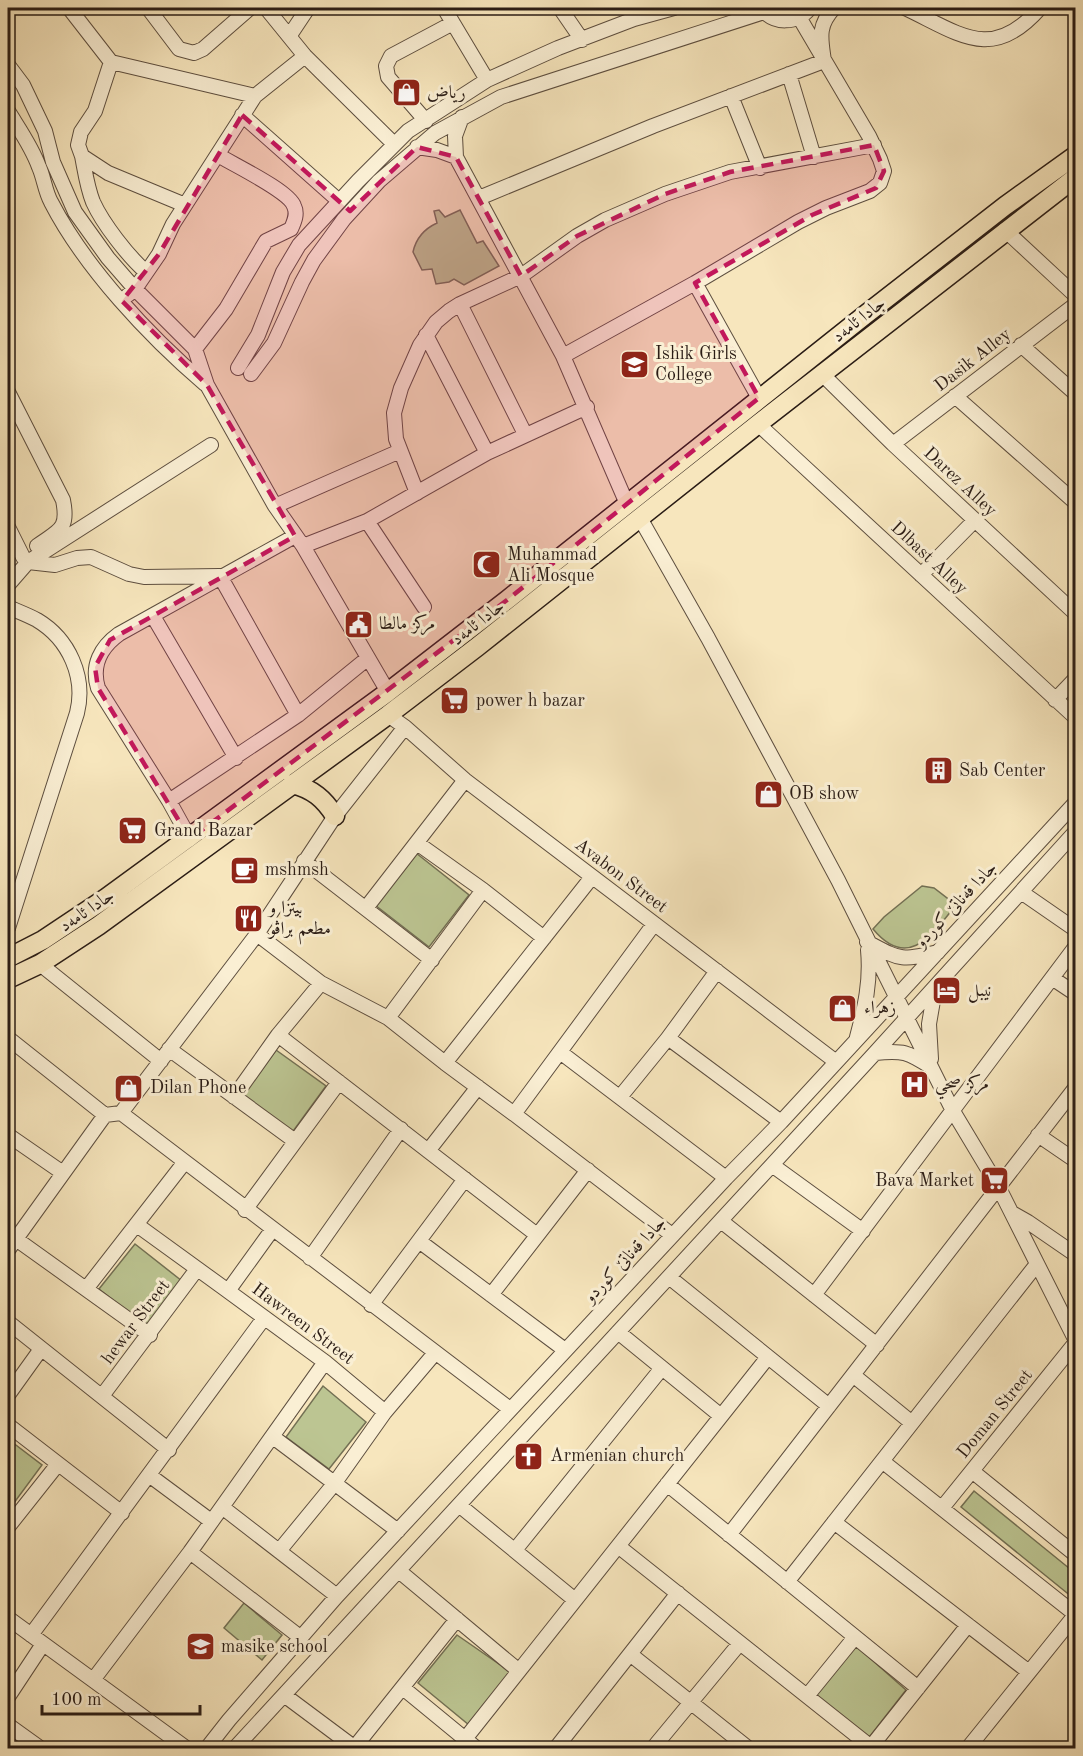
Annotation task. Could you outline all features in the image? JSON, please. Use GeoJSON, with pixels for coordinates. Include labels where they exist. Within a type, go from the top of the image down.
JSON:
{"type":"FeatureCollection","features":[{"type":"Feature","properties":{"kind":"main road","name":"جادا ئامەد"},"geometry":{"type":"LineString","coordinates":[[8,958],[50,936],[190,839],[388,692],[865,315],[1028,189],[1076,155]]}},
{"type":"Feature","properties":{"kind":"main road","name":"جادا ئامەد"},"geometry":{"type":"LineString","coordinates":[[8,979],[39,964],[98,926],[388,715],[1005,230],[1076,177]]}},
{"type":"Feature","properties":{"kind":"main road"},"geometry":{"type":"LineString","coordinates":[[892,295],[904,310]]}},
{"type":"Feature","properties":{"kind":"main road"},"geometry":{"type":"LineString","coordinates":[[865,315],[877,331]]}},
{"type":"Feature","properties":{"kind":"main road"},"geometry":{"type":"LineString","coordinates":[[292,784],[303,787],[321,798],[335,816]]}},
{"type":"Feature","properties":{"kind":"street"},"geometry":{"type":"LineString","coordinates":[[69,8],[111,63],[255,96]]}},
{"type":"Feature","properties":{"kind":"street"},"geometry":{"type":"LineString","coordinates":[[148,8],[179,49],[194,53],[203,49],[250,8]]}},
{"type":"Feature","properties":{"kind":"street"},"geometry":{"type":"LineString","coordinates":[[266,8],[305,56],[394,144]]}},
{"type":"Feature","properties":{"kind":"street"},"geometry":{"type":"LineString","coordinates":[[290,35],[308,8]]}},
{"type":"Feature","properties":{"kind":"street"},"geometry":{"type":"LineString","coordinates":[[444,8],[487,80]]}},
{"type":"Feature","properties":{"kind":"street"},"geometry":{"type":"LineString","coordinates":[[560,8],[582,40]]}},
{"type":"Feature","properties":{"kind":"street"},"geometry":{"type":"LineString","coordinates":[[237,368],[258,335],[284,272],[299,245],[408,131],[487,80],[648,11],[674,8]]}},
{"type":"Feature","properties":{"kind":"street"},"geometry":{"type":"LineString","coordinates":[[251,374],[274,343],[302,282],[328,239],[361,199],[435,133],[501,97],[763,10],[781,20],[790,20],[799,17],[810,8]]}},
{"type":"Feature","properties":{"kind":"street"},"geometry":{"type":"LineString","coordinates":[[824,61],[820,35],[823,24],[834,8]]}},
{"type":"Feature","properties":{"kind":"street"},"geometry":{"type":"LineString","coordinates":[[905,8],[958,33],[972,38],[986,39],[1014,32],[1026,24],[1040,8]]}},
{"type":"Feature","properties":{"kind":"street"},"geometry":{"type":"LineString","coordinates":[[563,356],[695,283],[805,218],[876,188],[880,183],[884,171],[883,165],[799,17]]}},
{"type":"Feature","properties":{"kind":"street"},"geometry":{"type":"LineString","coordinates":[[426,121],[388,77],[386,66],[391,56],[453,23]]}},
{"type":"Feature","properties":{"kind":"street"},"geometry":{"type":"LineString","coordinates":[[122,301],[135,289],[159,254],[172,224],[255,96],[305,56]]}},
{"type":"Feature","properties":{"kind":"street"},"geometry":{"type":"LineString","coordinates":[[479,198],[653,126],[824,61]]}},
{"type":"Feature","properties":{"kind":"street"},"geometry":{"type":"LineString","coordinates":[[111,63],[94,111],[81,132],[78,145],[93,202],[119,243],[135,263],[146,272]]}},
{"type":"Feature","properties":{"kind":"street"},"geometry":{"type":"LineString","coordinates":[[8,65],[23,85],[45,131],[52,162],[75,212],[108,258],[135,289],[195,349],[207,385],[275,506],[299,541],[388,692]]}},
{"type":"Feature","properties":{"kind":"street"},"geometry":{"type":"LineString","coordinates":[[789,74],[814,157]]}},
{"type":"Feature","properties":{"kind":"street"},"geometry":{"type":"LineString","coordinates":[[732,96],[760,168]]}},
{"type":"Feature","properties":{"kind":"street"},"geometry":{"type":"LineString","coordinates":[[8,111],[27,141],[39,166],[49,200],[83,253],[122,301],[179,361],[207,385]]}},
{"type":"Feature","properties":{"kind":"street"},"geometry":{"type":"LineString","coordinates":[[242,115],[339,201]]}},
{"type":"Feature","properties":{"kind":"street"},"geometry":{"type":"LineString","coordinates":[[462,117],[455,136],[456,157],[563,356],[627,504]]}},
{"type":"Feature","properties":{"kind":"street"},"geometry":{"type":"LineString","coordinates":[[417,493],[400,451],[394,426],[397,401],[407,372],[426,335],[436,322],[460,304],[521,276],[577,236],[635,206],[730,172],[873,145]]}},
{"type":"Feature","properties":{"kind":"street"},"geometry":{"type":"LineString","coordinates":[[417,147],[437,150],[456,157]]}},
{"type":"Feature","properties":{"kind":"street"},"geometry":{"type":"LineString","coordinates":[[195,349],[226,309],[266,242],[291,229],[296,213],[294,205],[283,193],[218,155]]}},
{"type":"Feature","properties":{"kind":"street"},"geometry":{"type":"LineString","coordinates":[[82,156],[108,173],[185,205]]}},
{"type":"Feature","properties":{"kind":"street"},"geometry":{"type":"LineString","coordinates":[[1005,230],[1076,296]]}},
{"type":"Feature","properties":{"kind":"street"},"geometry":{"type":"LineString","coordinates":[[695,283],[759,398]]}},
{"type":"Feature","properties":{"kind":"street"},"geometry":{"type":"LineString","coordinates":[[460,304],[525,434]]}},
{"type":"Feature","properties":{"kind":"street","name":"Dasik Alley"},"geometry":{"type":"LineString","coordinates":[[893,444],[1076,304]]}},
{"type":"Feature","properties":{"kind":"street"},"geometry":{"type":"LineString","coordinates":[[258,335],[274,343]]}},
{"type":"Feature","properties":{"kind":"street"},"geometry":{"type":"LineString","coordinates":[[426,335],[487,453]]}},
{"type":"Feature","properties":{"kind":"street"},"geometry":{"type":"LineString","coordinates":[[1022,345],[1076,394]]}},
{"type":"Feature","properties":{"kind":"street","name":"Darez Alley"},"geometry":{"type":"LineString","coordinates":[[822,374],[893,444],[1076,614]]}},
{"type":"Feature","properties":{"kind":"street"},"geometry":{"type":"LineString","coordinates":[[8,392],[63,500],[66,516],[64,525],[26,559],[8,585]]}},
{"type":"Feature","properties":{"kind":"street"},"geometry":{"type":"LineString","coordinates":[[956,396],[1076,503]]}},
{"type":"Feature","properties":{"kind":"street"},"geometry":{"type":"LineString","coordinates":[[190,839],[169,801],[98,688],[95,678],[98,657],[110,640],[220,576],[299,541],[367,521],[487,453],[587,407]]}},
{"type":"Feature","properties":{"kind":"street","name":"Dlbast Alley"},"geometry":{"type":"LineString","coordinates":[[758,424],[1076,718]]}},
{"type":"Feature","properties":{"kind":"street"},"geometry":{"type":"LineString","coordinates":[[8,570],[211,445]]}},
{"type":"Feature","properties":{"kind":"street"},"geometry":{"type":"LineString","coordinates":[[275,506],[400,451]]}},
{"type":"Feature","properties":{"kind":"street"},"geometry":{"type":"LineString","coordinates":[[640,518],[708,638],[838,880],[953,1111],[998,1186],[1076,1341]]}},
{"type":"Feature","properties":{"kind":"street"},"geometry":{"type":"LineString","coordinates":[[921,575],[975,520]]}},
{"type":"Feature","properties":{"kind":"street"},"geometry":{"type":"LineString","coordinates":[[367,521],[424,607]]}},
{"type":"Feature","properties":{"kind":"street"},"geometry":{"type":"LineString","coordinates":[[8,527],[26,559],[55,566],[77,558],[91,557],[129,574],[144,577],[220,576]]}},
{"type":"Feature","properties":{"kind":"street"},"geometry":{"type":"LineString","coordinates":[[220,576],[298,716]]}},
{"type":"Feature","properties":{"kind":"street"},"geometry":{"type":"LineString","coordinates":[[8,607],[38,620],[57,635],[74,664],[80,689],[76,712],[8,928]]}},
{"type":"Feature","properties":{"kind":"street"},"geometry":{"type":"LineString","coordinates":[[153,616],[236,758]]}},
{"type":"Feature","properties":{"kind":"street"},"geometry":{"type":"LineString","coordinates":[[169,801],[298,716],[368,658]]}},
{"type":"Feature","properties":{"kind":"street"},"geometry":{"type":"LineString","coordinates":[[1055,700],[1076,678]]}},
{"type":"Feature","properties":{"kind":"street","name":"Avabon Street"},"geometry":{"type":"LineString","coordinates":[[388,715],[465,780],[835,1061]]}},
{"type":"Feature","properties":{"kind":"street"},"geometry":{"type":"LineString","coordinates":[[121,1113],[257,934],[335,816],[405,727]]}},
{"type":"Feature","properties":{"kind":"street"},"geometry":{"type":"LineString","coordinates":[[366,908],[465,780]]}},
{"type":"Feature","properties":{"kind":"street","name":"جادا قەناتێ کوردو"},"geometry":{"type":"LineString","coordinates":[[207,1749],[229,1720],[337,1596],[672,1235],[781,1122],[1076,802]]}},
{"type":"Feature","properties":{"kind":"street"},"geometry":{"type":"LineString","coordinates":[[235,1749],[935,988],[1076,831]]}},
{"type":"Feature","properties":{"kind":"street"},"geometry":{"type":"LineString","coordinates":[[417,843],[483,890],[544,938]]}},
{"type":"Feature","properties":{"kind":"street"},"geometry":{"type":"LineString","coordinates":[[304,861],[432,960]]}},
{"type":"Feature","properties":{"kind":"street"},"geometry":{"type":"LineString","coordinates":[[445,1063],[592,877]]}},
{"type":"Feature","properties":{"kind":"street"},"geometry":{"type":"LineString","coordinates":[[388,1018],[483,890]]}},
{"type":"Feature","properties":{"kind":"street"},"geometry":{"type":"LineString","coordinates":[[1021,892],[1076,930]]}},
{"type":"Feature","properties":{"kind":"street"},"geometry":{"type":"LineString","coordinates":[[514,1114],[654,924]]}},
{"type":"Feature","properties":{"kind":"street"},"geometry":{"type":"LineString","coordinates":[[257,934],[321,983],[388,1018],[672,1235]]}},
{"type":"Feature","properties":{"kind":"street"},"geometry":{"type":"LineString","coordinates":[[867,942],[897,957],[910,958],[938,952]]}},
{"type":"Feature","properties":{"kind":"street"},"geometry":{"type":"LineString","coordinates":[[857,1039],[871,972],[867,942]]}},
{"type":"Feature","properties":{"kind":"street"},"geometry":{"type":"LineString","coordinates":[[814,1295],[1076,946]]}},
{"type":"Feature","properties":{"kind":"street"},"geometry":{"type":"LineString","coordinates":[[39,964],[165,1055],[234,1097],[295,1141]]}},
{"type":"Feature","properties":{"kind":"street"},"geometry":{"type":"LineString","coordinates":[[620,1097],[668,1038],[717,971]]}},
{"type":"Feature","properties":{"kind":"street"},"geometry":{"type":"LineString","coordinates":[[1052,978],[1076,994]]}},
{"type":"Feature","properties":{"kind":"street"},"geometry":{"type":"LineString","coordinates":[[234,1097],[278,1035],[321,983]]}},
{"type":"Feature","properties":{"kind":"street"},"geometry":{"type":"LineString","coordinates":[[931,1067],[929,1024],[935,988]]}},
{"type":"Feature","properties":{"kind":"street"},"geometry":{"type":"LineString","coordinates":[[278,1035],[537,1235]]}},
{"type":"Feature","properties":{"kind":"street"},"geometry":{"type":"LineString","coordinates":[[8,1038],[105,1115],[121,1113],[245,1210],[510,1409]]}},
{"type":"Feature","properties":{"kind":"street"},"geometry":{"type":"LineString","coordinates":[[668,1038],[781,1122]]}},
{"type":"Feature","properties":{"kind":"street"},"geometry":{"type":"LineString","coordinates":[[875,1053],[894,1051],[909,1053],[931,1067]]}},
{"type":"Feature","properties":{"kind":"street"},"geometry":{"type":"LineString","coordinates":[[560,1052],[726,1178]]}},
{"type":"Feature","properties":{"kind":"street"},"geometry":{"type":"LineString","coordinates":[[245,1210],[339,1082]]}},
{"type":"Feature","properties":{"kind":"street"},"geometry":{"type":"LineString","coordinates":[[428,1150],[478,1087]]}},
{"type":"Feature","properties":{"kind":"street"},"geometry":{"type":"LineString","coordinates":[[729,1535],[1076,1087]]}},
{"type":"Feature","properties":{"kind":"street"},"geometry":{"type":"LineString","coordinates":[[105,1115],[11,1244],[86,1289],[150,1335]]}},
{"type":"Feature","properties":{"kind":"street"},"geometry":{"type":"LineString","coordinates":[[310,1258],[400,1129]]}},
{"type":"Feature","properties":{"kind":"street"},"geometry":{"type":"LineString","coordinates":[[8,1135],[63,1173]]}},
{"type":"Feature","properties":{"kind":"street"},"geometry":{"type":"LineString","coordinates":[[1038,1135],[1076,1161]]}},
{"type":"Feature","properties":{"kind":"street"},"geometry":{"type":"LineString","coordinates":[[86,1289],[184,1163]]}},
{"type":"Feature","properties":{"kind":"street"},"geometry":{"type":"LineString","coordinates":[[772,1165],[862,1231]]}},
{"type":"Feature","properties":{"kind":"street"},"geometry":{"type":"LineString","coordinates":[[491,1295],[588,1170]]}},
{"type":"Feature","properties":{"kind":"street"},"geometry":{"type":"LineString","coordinates":[[371,1305],[465,1179]]}},
{"type":"Feature","properties":{"kind":"street"},"geometry":{"type":"LineString","coordinates":[[1012,1214],[1028,1222],[1076,1255]]}},
{"type":"Feature","properties":{"kind":"street"},"geometry":{"type":"LineString","coordinates":[[721,1221],[877,1345]]}},
{"type":"Feature","properties":{"kind":"street"},"geometry":{"type":"LineString","coordinates":[[137,1225],[228,1291]]}},
{"type":"Feature","properties":{"kind":"street","name":"Hawreen Street"},"geometry":{"type":"LineString","coordinates":[[272,1230],[228,1291],[325,1362],[385,1412]]}},
{"type":"Feature","properties":{"kind":"street"},"geometry":{"type":"LineString","coordinates":[[419,1241],[565,1350]]}},
{"type":"Feature","properties":{"kind":"street"},"geometry":{"type":"LineString","coordinates":[[787,1582],[1037,1264]]}},
{"type":"Feature","properties":{"kind":"street","name":"hewar Street"},"geometry":{"type":"LineString","coordinates":[[102,1396],[150,1335],[197,1269]]}},
{"type":"Feature","properties":{"kind":"street"},"geometry":{"type":"LineString","coordinates":[[669,1277],[829,1406]]}},
{"type":"Feature","properties":{"kind":"street"},"geometry":{"type":"LineString","coordinates":[[31,1635],[264,1318]]}},
{"type":"Feature","properties":{"kind":"street"},"geometry":{"type":"LineString","coordinates":[[8,1322],[169,1450]]}},
{"type":"Feature","properties":{"kind":"street"},"geometry":{"type":"LineString","coordinates":[[618,1332],[721,1416]]}},
{"type":"Feature","properties":{"kind":"street","name":"Doman Street"},"geometry":{"type":"LineString","coordinates":[[942,1508],[1076,1341]]}},
{"type":"Feature","properties":{"kind":"street"},"geometry":{"type":"LineString","coordinates":[[8,1395],[41,1349]]}},
{"type":"Feature","properties":{"kind":"street"},"geometry":{"type":"LineString","coordinates":[[279,1551],[334,1484],[385,1412],[435,1353]]}},
{"type":"Feature","properties":{"kind":"street"},"geometry":{"type":"LineString","coordinates":[[465,1739],[768,1357]]}},
{"type":"Feature","properties":{"kind":"street"},"geometry":{"type":"LineString","coordinates":[[93,1680],[190,1552],[325,1362]]}},
{"type":"Feature","properties":{"kind":"street"},"geometry":{"type":"LineString","coordinates":[[515,1550],[662,1368]]}},
{"type":"Feature","properties":{"kind":"street"},"geometry":{"type":"LineString","coordinates":[[853,1375],[912,1423]]}},
{"type":"Feature","properties":{"kind":"street"},"geometry":{"type":"LineString","coordinates":[[8,1425],[122,1513]]}},
{"type":"Feature","properties":{"kind":"street"},"geometry":{"type":"LineString","coordinates":[[273,1437],[398,1531]]}},
{"type":"Feature","properties":{"kind":"street"},"geometry":{"type":"LineString","coordinates":[[882,1461],[942,1508],[1074,1619],[968,1749]]}},
{"type":"Feature","properties":{"kind":"street"},"geometry":{"type":"LineString","coordinates":[[8,1527],[58,1464]]}},
{"type":"Feature","properties":{"kind":"street"},"geometry":{"type":"LineString","coordinates":[[972,1472],[1076,1555]]}},
{"type":"Feature","properties":{"kind":"street"},"geometry":{"type":"LineString","coordinates":[[149,1475],[211,1521]]}},
{"type":"Feature","properties":{"kind":"street"},"geometry":{"type":"LineString","coordinates":[[667,1484],[918,1688]]}},
{"type":"Feature","properties":{"kind":"street"},"geometry":{"type":"LineString","coordinates":[[459,1505],[575,1600]]}},
{"type":"Feature","properties":{"kind":"street"},"geometry":{"type":"LineString","coordinates":[[222,1507],[337,1596]]}},
{"type":"Feature","properties":{"kind":"street"},"geometry":{"type":"LineString","coordinates":[[834,1522],[1029,1672]]}},
{"type":"Feature","properties":{"kind":"street"},"geometry":{"type":"LineString","coordinates":[[618,1546],[870,1748],[968,1625]]}},
{"type":"Feature","properties":{"kind":"street"},"geometry":{"type":"LineString","coordinates":[[190,1552],[300,1637]]}},
{"type":"Feature","properties":{"kind":"street"},"geometry":{"type":"LineString","coordinates":[[399,1571],[519,1671]]}},
{"type":"Feature","properties":{"kind":"street"},"geometry":{"type":"LineString","coordinates":[[556,1749],[678,1593]]}},
{"type":"Feature","properties":{"kind":"street"},"geometry":{"type":"LineString","coordinates":[[8,1618],[186,1749]]}},
{"type":"Feature","properties":{"kind":"street"},"geometry":{"type":"LineString","coordinates":[[284,1695],[354,1748],[457,1619]]}},
{"type":"Feature","properties":{"kind":"street"},"geometry":{"type":"LineString","coordinates":[[807,1696],[855,1637]]}},
{"type":"Feature","properties":{"kind":"street"},"geometry":{"type":"LineString","coordinates":[[653,1749],[740,1643]]}},
{"type":"Feature","properties":{"kind":"street"},"geometry":{"type":"LineString","coordinates":[[8,1697],[43,1644]]}},
{"type":"Feature","properties":{"kind":"street"},"geometry":{"type":"LineString","coordinates":[[630,1654],[748,1749]]}},
{"type":"Feature","properties":{"kind":"street"},"geometry":{"type":"LineString","coordinates":[[403,1688],[476,1749]]}},
{"type":"Feature","properties":{"kind":"street"},"geometry":{"type":"LineString","coordinates":[[8,1725],[24,1744],[40,1749]]}},
{"type":"Feature","properties":{"kind":"street"},"geometry":{"type":"LineString","coordinates":[[331,1749],[339,1737]]}},
{"type":"Feature","properties":{"kind":"highlighted area"},"geometry":{"type":"Polygon","coordinates":[[[242,115],[350,211],[417,147],[456,157],[521,276],[577,236],[665,194],[730,172],[874,145],[884,171],[876,188],[812,215],[695,283],[759,398],[507,600],[190,839],[98,688],[95,667],[110,640],[295,536],[207,385],[122,301],[159,254],[242,115]]]}},
{"type":"Feature","properties":{"kind":"green space"},"geometry":{"type":"Polygon","coordinates":[[[439,210],[445,217],[460,210],[477,243],[483,241],[499,266],[464,285],[454,279],[436,284],[432,269],[422,270],[413,252],[421,234],[437,223],[434,211],[439,210]]]}},
{"type":"Feature","properties":{"kind":"green space"},"geometry":{"type":"Polygon","coordinates":[[[416,853],[469,895],[429,947],[375,905],[416,853]]]}},
{"type":"Feature","properties":{"kind":"green space"},"geometry":{"type":"Polygon","coordinates":[[[922,886],[934,888],[956,905],[938,927],[919,944],[908,948],[897,947],[873,929],[922,886]]]}},
{"type":"Feature","properties":{"kind":"green space"},"geometry":{"type":"Polygon","coordinates":[[[276,1050],[326,1086],[291,1134],[241,1098],[276,1050]]]}},
{"type":"Feature","properties":{"kind":"green space"},"geometry":{"type":"Polygon","coordinates":[[[135,1244],[182,1281],[146,1326],[99,1289],[135,1244]]]}},
{"type":"Feature","properties":{"kind":"green space"},"geometry":{"type":"Polygon","coordinates":[[[323,1386],[366,1422],[329,1469],[286,1437],[323,1386]]]}},
{"type":"Feature","properties":{"kind":"green space"},"geometry":{"type":"Polygon","coordinates":[[[8,1439],[42,1465],[8,1511],[8,1439]]]}},
{"type":"Feature","properties":{"kind":"green space"},"geometry":{"type":"Polygon","coordinates":[[[974,1491],[1075,1573],[1075,1593],[1072,1597],[961,1507],[974,1491]]]}},
{"type":"Feature","properties":{"kind":"green space"},"geometry":{"type":"Polygon","coordinates":[[[244,1603],[282,1635],[262,1660],[224,1628],[244,1603]]]}},
{"type":"Feature","properties":{"kind":"green space"},"geometry":{"type":"Polygon","coordinates":[[[457,1635],[512,1673],[469,1725],[418,1683],[457,1635]]]}},
{"type":"Feature","properties":{"kind":"green space"},"geometry":{"type":"Polygon","coordinates":[[[855,1645],[906,1690],[867,1740],[814,1696],[855,1645]]]}},
{"type":"Feature","properties":{"kind":"place","name":"رياض"},"geometry":{"type":"Point","coordinates":[406,93]}},
{"type":"Feature","properties":{"kind":"place","name":"Ishik Girls College"},"geometry":{"type":"Point","coordinates":[634,364]}},
{"type":"Feature","properties":{"kind":"place","name":"Muhammad Ali Mosque"},"geometry":{"type":"Point","coordinates":[486,565]}},
{"type":"Feature","properties":{"kind":"place","name":"مركز مالطا"},"geometry":{"type":"Point","coordinates":[358,624]}},
{"type":"Feature","properties":{"kind":"place","name":"power h bazar"},"geometry":{"type":"Point","coordinates":[455,701]}},
{"type":"Feature","properties":{"kind":"place","name":"Sab Center"},"geometry":{"type":"Point","coordinates":[938,771]}},
{"type":"Feature","properties":{"kind":"place","name":"OB show"},"geometry":{"type":"Point","coordinates":[768,794]}},
{"type":"Feature","properties":{"kind":"place","name":"Grand Bazar"},"geometry":{"type":"Point","coordinates":[133,831]}},
{"type":"Feature","properties":{"kind":"place","name":"mshmsh"},"geometry":{"type":"Point","coordinates":[244,870]}},
{"type":"Feature","properties":{"kind":"place","name":"بيتزا و مطعم براڤو"},"geometry":{"type":"Point","coordinates":[248,918]}},
{"type":"Feature","properties":{"kind":"place","name":"نيبل"},"geometry":{"type":"Point","coordinates":[947,991]}},
{"type":"Feature","properties":{"kind":"place","name":"زهراء"},"geometry":{"type":"Point","coordinates":[843,1008]}},
{"type":"Feature","properties":{"kind":"place","name":"مركز صحي"},"geometry":{"type":"Point","coordinates":[914,1084]}},
{"type":"Feature","properties":{"kind":"place","name":"Dilan Phone"},"geometry":{"type":"Point","coordinates":[129,1088]}},
{"type":"Feature","properties":{"kind":"place","name":"Bava Market"},"geometry":{"type":"Point","coordinates":[995,1181]}},
{"type":"Feature","properties":{"kind":"place","name":"Armenian church"},"geometry":{"type":"Point","coordinates":[529,1456]}},
{"type":"Feature","properties":{"kind":"place","name":"masike school"},"geometry":{"type":"Point","coordinates":[200,1647]}}]}
